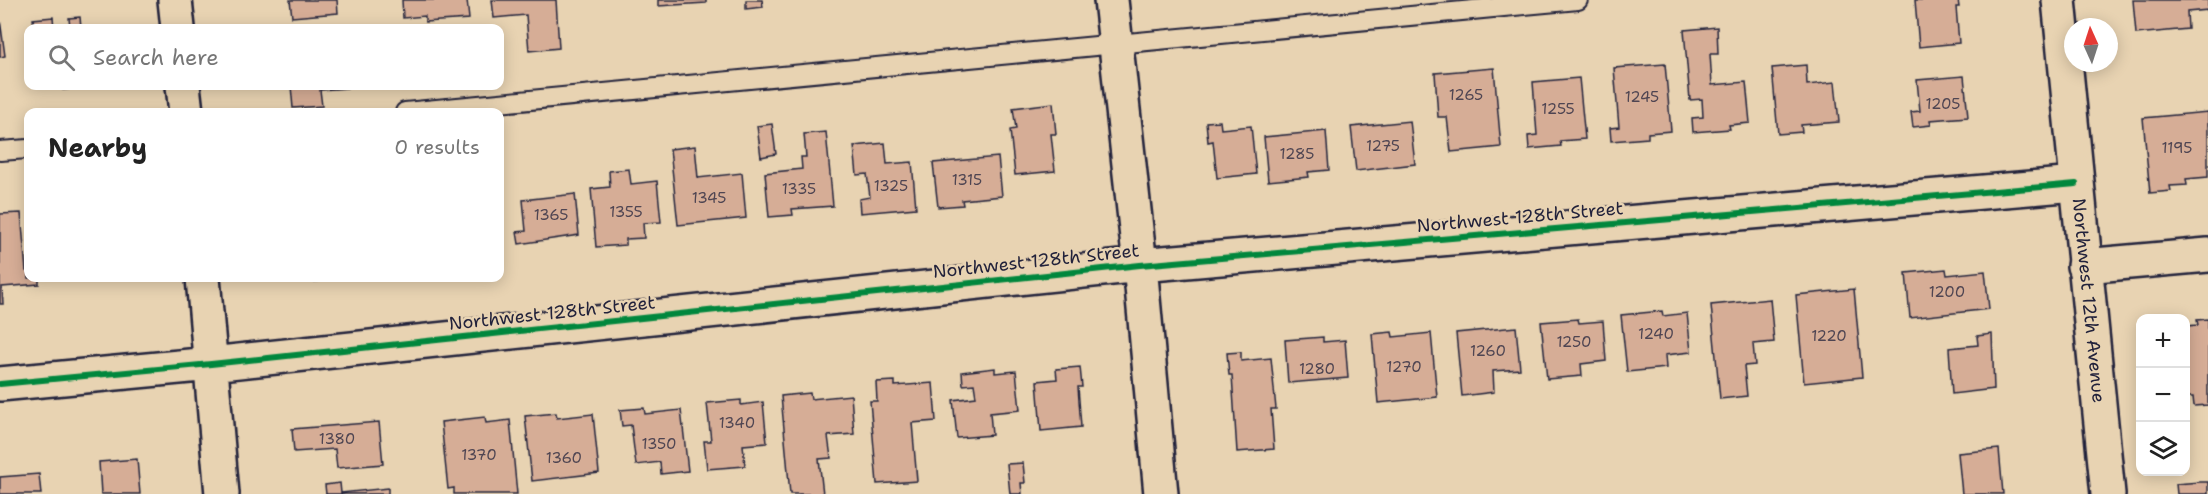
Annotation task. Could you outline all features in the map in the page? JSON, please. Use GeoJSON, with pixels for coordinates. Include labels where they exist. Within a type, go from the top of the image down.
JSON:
{"type":"FeatureCollection","features":[{"type":"Feature","properties":{"kind":"street"},"geometry":{"type":"LineString","coordinates":[[175,0],[178,24]]}},
{"type":"Feature","properties":{"kind":"street"},"geometry":{"type":"LineString","coordinates":[[1111,0],[1140,265],[1161,494]]}},
{"type":"Feature","properties":{"kind":"street","name":"Northwest 12th Avenue"},"geometry":{"type":"LineString","coordinates":[[2059,0],[2108,494]]}},
{"type":"Feature","properties":{"kind":"street"},"geometry":{"type":"LineString","coordinates":[[183,90],[186,108]]}},
{"type":"Feature","properties":{"kind":"street","name":"Northwest 128th Street"},"geometry":{"type":"LineString","coordinates":[[0,384],[212,364],[1140,265],[2076,184]]}},
{"type":"Feature","properties":{"kind":"street"},"geometry":{"type":"LineString","coordinates":[[2084,266],[2208,255]]}},
{"type":"Feature","properties":{"kind":"street"},"geometry":{"type":"LineString","coordinates":[[203,282],[222,494]]}},
{"type":"Feature","properties":{"kind":"lane"},"geometry":{"type":"LineString","coordinates":[[447,108],[1578,0]]}},
{"type":"Feature","properties":{"kind":"lane"},"geometry":{"type":"LineString","coordinates":[[0,152],[24,149]]}},
{"type":"Feature","properties":{"kind":"building"},"geometry":{"type":"Polygon","coordinates":[[[290,0],[337,0],[338,13],[292,17],[290,0]]]}},
{"type":"Feature","properties":{"kind":"building"},"geometry":{"type":"Polygon","coordinates":[[[402,0],[467,0],[469,19],[425,22],[425,16],[403,18],[402,0]]]}},
{"type":"Feature","properties":{"kind":"building"},"geometry":{"type":"Polygon","coordinates":[[[492,0],[556,0],[559,48],[529,51],[526,15],[494,18],[492,0]]]}},
{"type":"Feature","properties":{"kind":"building"},"geometry":{"type":"Polygon","coordinates":[[[658,0],[706,0],[706,3],[658,6],[658,0]]]}},
{"type":"Feature","properties":{"kind":"building"},"geometry":{"type":"Polygon","coordinates":[[[746,0],[762,0],[763,7],[746,9],[746,0]]]}},
{"type":"Feature","properties":{"kind":"building"},"geometry":{"type":"Polygon","coordinates":[[[1915,0],[1958,0],[1959,7],[1956,7],[1959,43],[1919,47],[1915,0]]]}},
{"type":"Feature","properties":{"kind":"building"},"geometry":{"type":"Polygon","coordinates":[[[2133,0],[2208,0],[2208,10],[2187,12],[2188,29],[2136,34],[2133,0]]]}},
{"type":"Feature","properties":{"kind":"building"},"geometry":{"type":"Polygon","coordinates":[[[53,17],[54,24],[34,24],[33,19],[53,17]]]}},
{"type":"Feature","properties":{"kind":"building"},"geometry":{"type":"Polygon","coordinates":[[[80,17],[81,24],[70,24],[69,18],[80,17]]]}},
{"type":"Feature","properties":{"kind":"building"},"geometry":{"type":"Polygon","coordinates":[[[0,19],[5,56],[0,57],[0,19]]]}},
{"type":"Feature","properties":{"kind":"building"},"geometry":{"type":"Polygon","coordinates":[[[1717,27],[1718,54],[1710,54],[1712,85],[1746,82],[1750,123],[1729,125],[1730,129],[1693,132],[1692,118],[1703,117],[1702,99],[1690,100],[1684,30],[1717,27]]]}},
{"type":"Feature","properties":{"kind":"building"},"geometry":{"type":"Polygon","coordinates":[[[1665,64],[1671,131],[1648,133],[1648,138],[1611,141],[1610,128],[1619,127],[1614,68],[1665,64]]]}},
{"type":"Feature","properties":{"kind":"building"},"geometry":{"type":"Polygon","coordinates":[[[1806,65],[1807,85],[1835,82],[1839,122],[1801,125],[1802,132],[1778,134],[1772,68],[1806,65]]]}},
{"type":"Feature","properties":{"kind":"building"},"geometry":{"type":"Polygon","coordinates":[[[1494,68],[1501,147],[1451,152],[1447,117],[1438,117],[1435,73],[1494,68]]]}},
{"type":"Feature","properties":{"kind":"building"},"geometry":{"type":"Polygon","coordinates":[[[1964,76],[1968,117],[1930,120],[1931,125],[1913,127],[1911,112],[1920,111],[1917,80],[1964,76]]]}},
{"type":"Feature","properties":{"kind":"building"},"geometry":{"type":"Polygon","coordinates":[[[1579,78],[1585,139],[1560,141],[1561,146],[1529,149],[1528,136],[1537,135],[1533,82],[1579,78]]]}},
{"type":"Feature","properties":{"kind":"building"},"geometry":{"type":"Polygon","coordinates":[[[291,90],[320,90],[322,106],[293,108],[291,90]]]}},
{"type":"Feature","properties":{"kind":"building"},"geometry":{"type":"Polygon","coordinates":[[[1053,103],[1056,134],[1051,134],[1055,171],[1015,175],[1010,130],[1016,129],[1013,108],[1053,103]]]}},
{"type":"Feature","properties":{"kind":"building"},"geometry":{"type":"Polygon","coordinates":[[[2208,112],[2208,177],[2186,179],[2187,185],[2170,186],[2171,191],[2150,193],[2143,118],[2208,112]]]}},
{"type":"Feature","properties":{"kind":"building"},"geometry":{"type":"Polygon","coordinates":[[[1220,121],[1221,129],[1251,126],[1256,174],[1217,178],[1213,141],[1208,142],[1206,122],[1220,121]]]}},
{"type":"Feature","properties":{"kind":"building"},"geometry":{"type":"Polygon","coordinates":[[[1410,121],[1415,164],[1356,171],[1351,127],[1410,121]]]}},
{"type":"Feature","properties":{"kind":"building"},"geometry":{"type":"Polygon","coordinates":[[[772,124],[776,154],[761,157],[757,126],[772,124]]]}},
{"type":"Feature","properties":{"kind":"building"},"geometry":{"type":"Polygon","coordinates":[[[1326,131],[1329,170],[1308,172],[1309,177],[1268,181],[1264,137],[1326,131]]]}},
{"type":"Feature","properties":{"kind":"building"},"geometry":{"type":"Polygon","coordinates":[[[826,132],[833,206],[792,209],[793,215],[769,217],[765,173],[802,169],[801,157],[806,157],[804,134],[826,132]]]}},
{"type":"Feature","properties":{"kind":"building"},"geometry":{"type":"Polygon","coordinates":[[[885,143],[887,164],[912,162],[916,208],[860,213],[859,199],[870,197],[867,174],[857,175],[854,146],[885,143]]]}},
{"type":"Feature","properties":{"kind":"building"},"geometry":{"type":"Polygon","coordinates":[[[695,146],[698,178],[742,173],[746,218],[678,225],[670,149],[695,146]]]}},
{"type":"Feature","properties":{"kind":"building"},"geometry":{"type":"Polygon","coordinates":[[[998,157],[1002,196],[962,200],[963,205],[938,207],[933,163],[998,157]]]}},
{"type":"Feature","properties":{"kind":"building"},"geometry":{"type":"Polygon","coordinates":[[[629,169],[631,184],[657,181],[661,222],[643,223],[644,238],[626,239],[626,245],[596,247],[591,189],[610,187],[609,171],[629,169]]]}},
{"type":"Feature","properties":{"kind":"building"},"geometry":{"type":"Polygon","coordinates":[[[575,194],[579,235],[519,244],[517,232],[526,231],[523,200],[575,194]]]}},
{"type":"Feature","properties":{"kind":"building"},"geometry":{"type":"Polygon","coordinates":[[[21,213],[24,282],[39,282],[39,284],[2,287],[3,304],[0,304],[0,214],[21,213]]]}},
{"type":"Feature","properties":{"kind":"building"},"geometry":{"type":"Polygon","coordinates":[[[1946,269],[1947,275],[1985,271],[1989,309],[1910,318],[1906,273],[1946,269]]]}},
{"type":"Feature","properties":{"kind":"building"},"geometry":{"type":"Polygon","coordinates":[[[1854,289],[1862,377],[1804,383],[1796,295],[1854,289]]]}},
{"type":"Feature","properties":{"kind":"building"},"geometry":{"type":"Polygon","coordinates":[[[1770,299],[1774,342],[1753,344],[1755,365],[1744,366],[1747,396],[1720,399],[1711,305],[1770,299]]]}},
{"type":"Feature","properties":{"kind":"building"},"geometry":{"type":"Polygon","coordinates":[[[1662,311],[1663,316],[1687,313],[1691,352],[1665,355],[1666,368],[1627,372],[1621,315],[1662,311]]]}},
{"type":"Feature","properties":{"kind":"building"},"geometry":{"type":"Polygon","coordinates":[[[1578,319],[1579,323],[1603,321],[1606,361],[1581,364],[1582,376],[1547,379],[1541,322],[1578,319]]]}},
{"type":"Feature","properties":{"kind":"building"},"geometry":{"type":"Polygon","coordinates":[[[2208,319],[2208,405],[2194,406],[2193,397],[2190,397],[2190,326],[2198,325],[2197,320],[2208,319]]]}},
{"type":"Feature","properties":{"kind":"building"},"geometry":{"type":"Polygon","coordinates":[[[1516,327],[1520,369],[1493,371],[1494,392],[1462,396],[1456,333],[1516,327]]]}},
{"type":"Feature","properties":{"kind":"building"},"geometry":{"type":"Polygon","coordinates":[[[1392,332],[1393,337],[1431,333],[1437,397],[1378,403],[1372,334],[1392,332]]]}},
{"type":"Feature","properties":{"kind":"building"},"geometry":{"type":"Polygon","coordinates":[[[1992,334],[1994,389],[1952,394],[1949,348],[1978,345],[1977,336],[1992,334]]]}},
{"type":"Feature","properties":{"kind":"building"},"geometry":{"type":"Polygon","coordinates":[[[1323,337],[1323,342],[1345,340],[1348,378],[1288,383],[1285,340],[1323,337]]]}},
{"type":"Feature","properties":{"kind":"building"},"geometry":{"type":"Polygon","coordinates":[[[1241,352],[1241,361],[1271,358],[1276,409],[1271,409],[1274,449],[1237,452],[1232,375],[1229,375],[1227,353],[1241,352]]]}},
{"type":"Feature","properties":{"kind":"building"},"geometry":{"type":"Polygon","coordinates":[[[1080,367],[1082,387],[1078,387],[1081,427],[1041,431],[1037,381],[1057,379],[1056,369],[1080,367]]]}},
{"type":"Feature","properties":{"kind":"building"},"geometry":{"type":"Polygon","coordinates":[[[995,368],[995,373],[1016,371],[1020,410],[990,413],[992,435],[957,438],[953,400],[976,397],[974,384],[963,385],[962,372],[995,368]]]}},
{"type":"Feature","properties":{"kind":"building"},"geometry":{"type":"Polygon","coordinates":[[[895,381],[895,386],[933,383],[936,421],[912,423],[917,481],[877,484],[870,401],[877,401],[876,382],[895,381]]]}},
{"type":"Feature","properties":{"kind":"building"},"geometry":{"type":"Polygon","coordinates":[[[810,393],[811,399],[851,395],[854,434],[828,436],[831,458],[819,459],[823,494],[790,494],[781,396],[810,393]]]}},
{"type":"Feature","properties":{"kind":"building"},"geometry":{"type":"Polygon","coordinates":[[[741,400],[741,405],[763,402],[767,443],[743,445],[745,466],[707,469],[704,441],[711,441],[707,403],[741,400]]]}},
{"type":"Feature","properties":{"kind":"building"},"geometry":{"type":"Polygon","coordinates":[[[644,408],[645,414],[681,410],[688,471],[661,474],[660,462],[636,465],[631,425],[622,426],[620,410],[644,408]]]}},
{"type":"Feature","properties":{"kind":"building"},"geometry":{"type":"Polygon","coordinates":[[[556,413],[557,418],[593,414],[599,473],[532,481],[525,416],[556,413]]]}},
{"type":"Feature","properties":{"kind":"building"},"geometry":{"type":"Polygon","coordinates":[[[485,417],[486,423],[510,420],[517,494],[454,494],[454,488],[448,489],[441,422],[485,417]]]}},
{"type":"Feature","properties":{"kind":"building"},"geometry":{"type":"Polygon","coordinates":[[[379,422],[383,464],[337,468],[335,449],[294,452],[292,429],[379,422]]]}},
{"type":"Feature","properties":{"kind":"building"},"geometry":{"type":"Polygon","coordinates":[[[1999,449],[2003,494],[1962,494],[1958,453],[1999,449]]]}},
{"type":"Feature","properties":{"kind":"building"},"geometry":{"type":"Polygon","coordinates":[[[137,459],[140,494],[101,494],[99,462],[137,459]]]}},
{"type":"Feature","properties":{"kind":"building"},"geometry":{"type":"Polygon","coordinates":[[[1023,463],[1025,483],[1021,483],[1022,494],[1010,494],[1007,464],[1023,463]]]}},
{"type":"Feature","properties":{"kind":"building"},"geometry":{"type":"Polygon","coordinates":[[[39,474],[41,494],[0,494],[0,477],[39,474]]]}},
{"type":"Feature","properties":{"kind":"building"},"geometry":{"type":"Polygon","coordinates":[[[2208,482],[2208,494],[2177,494],[2176,484],[2208,482]]]}},
{"type":"Feature","properties":{"kind":"building"},"geometry":{"type":"Polygon","coordinates":[[[340,483],[341,493],[388,488],[388,494],[326,494],[325,485],[340,483]]]}},
{"type":"Feature","properties":{"kind":"cycle path"},"geometry":{"type":"LineString","coordinates":[[0,384],[211,364],[1140,265],[2076,184]]}}]}
